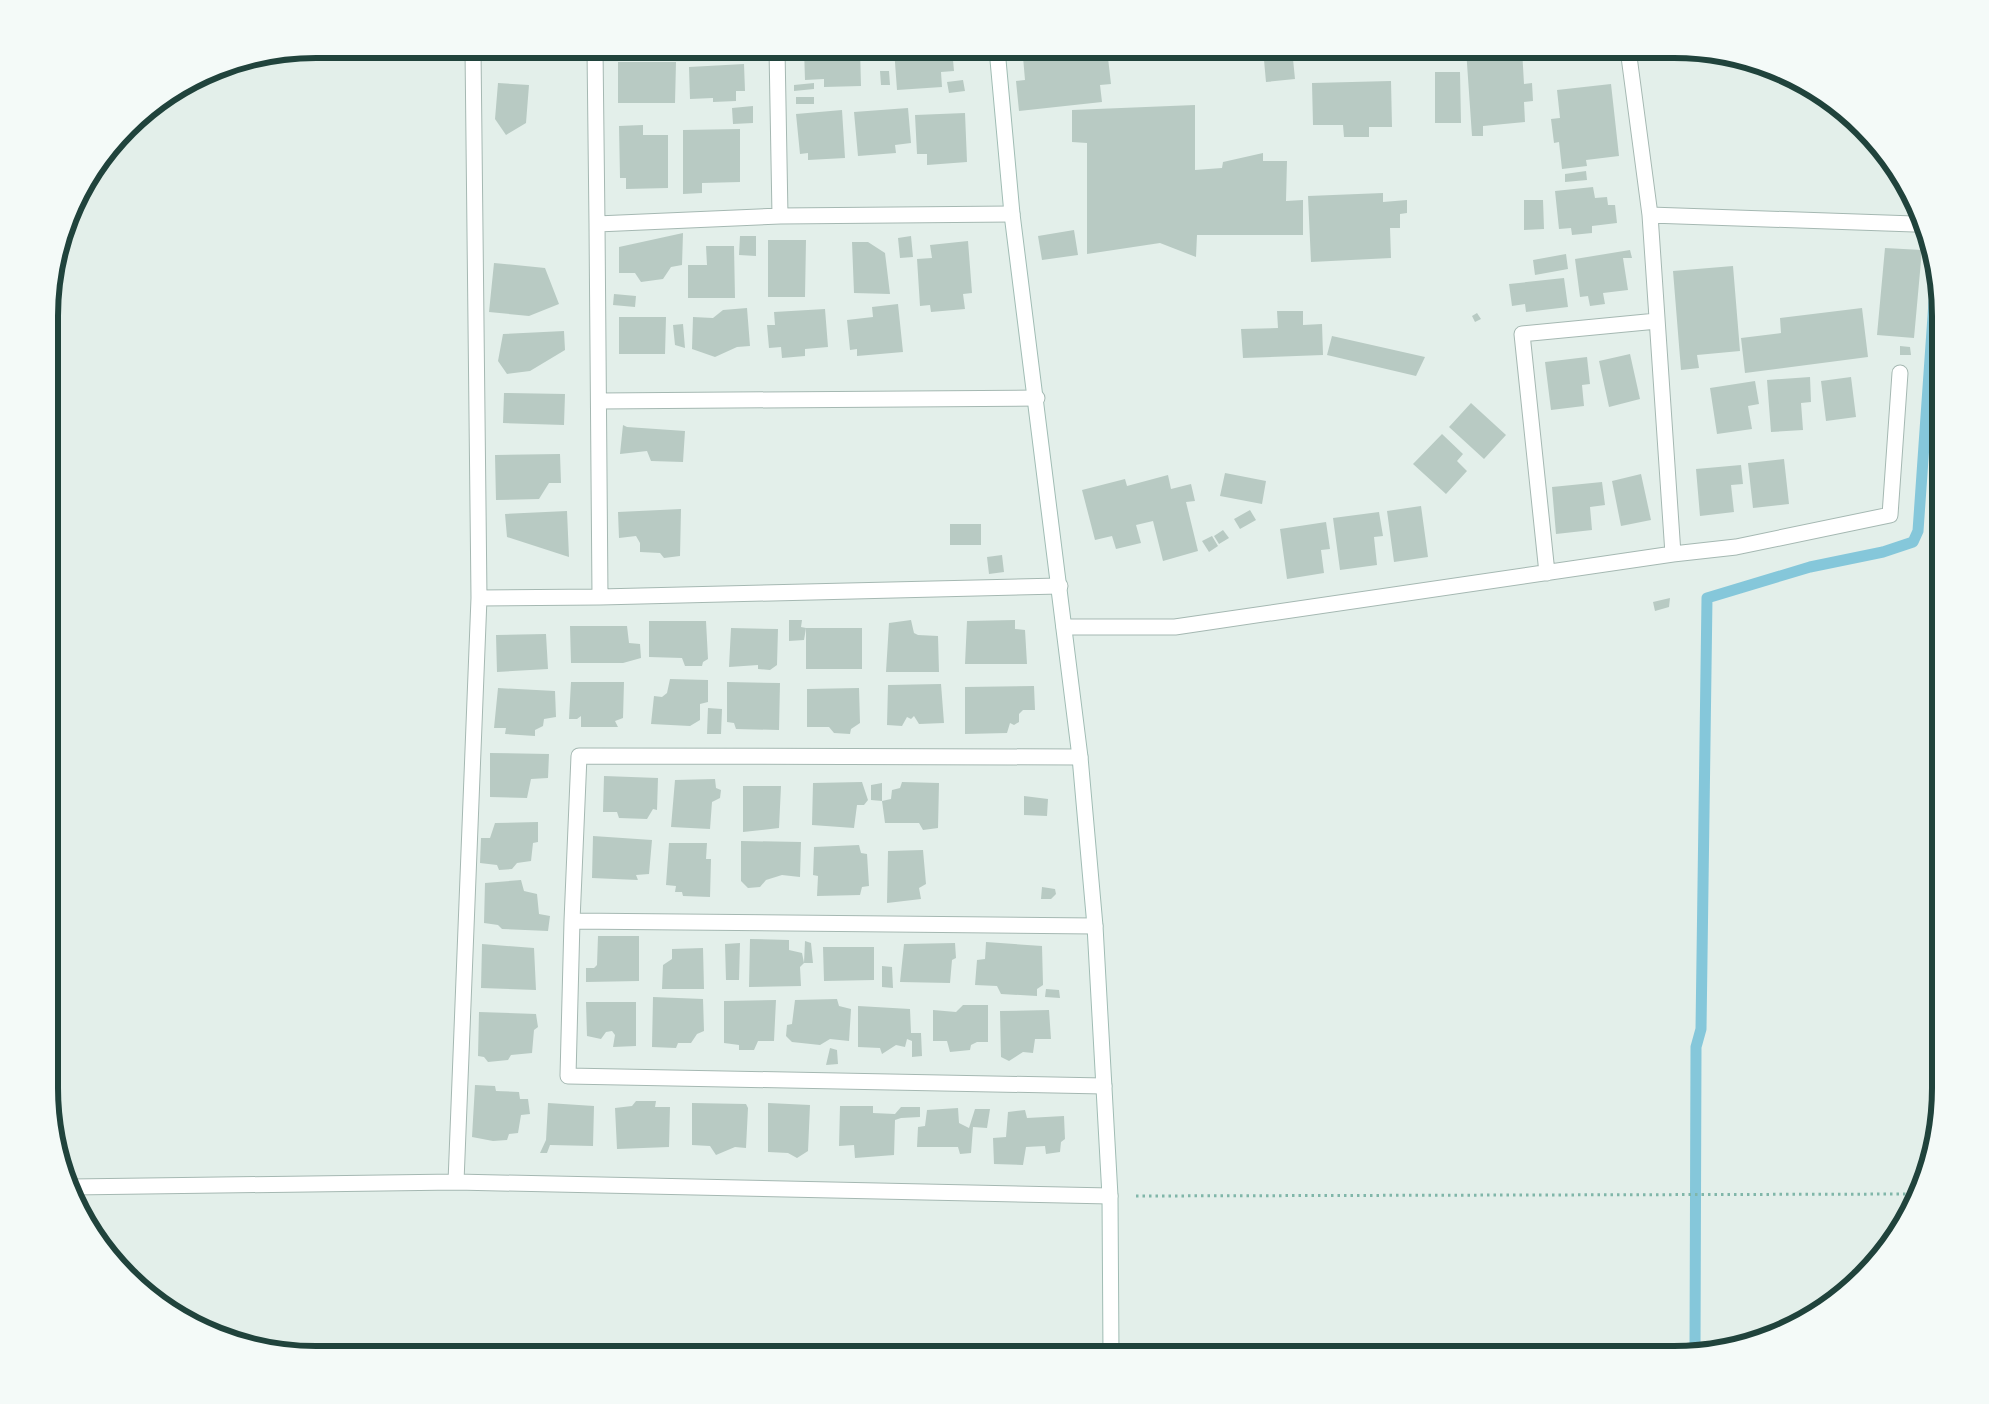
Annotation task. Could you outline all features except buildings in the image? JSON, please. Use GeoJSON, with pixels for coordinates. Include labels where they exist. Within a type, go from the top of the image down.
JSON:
{"type":"FeatureCollection","features":[{"type":"Feature","properties":{"kind":"street"},"geometry":{"type":"LineString","coordinates":[[456,1182],[479,598],[473,58]]}},
{"type":"Feature","properties":{"kind":"street"},"geometry":{"type":"LineString","coordinates":[[595,58],[600,401],[600,596]]}},
{"type":"Feature","properties":{"kind":"street"},"geometry":{"type":"LineString","coordinates":[[777,58],[780,216]]}},
{"type":"Feature","properties":{"kind":"street"},"geometry":{"type":"LineString","coordinates":[[998,58],[1012,214],[1080,757],[1095,926],[1110,1196],[1111,1346]]}},
{"type":"Feature","properties":{"kind":"street"},"geometry":{"type":"LineString","coordinates":[[1629,58],[1650,215],[1673,554]]}},
{"type":"Feature","properties":{"kind":"street"},"geometry":{"type":"LineString","coordinates":[[597,224],[780,216],[1012,214]]}},
{"type":"Feature","properties":{"kind":"street"},"geometry":{"type":"LineString","coordinates":[[1650,215],[1914,223]]}},
{"type":"Feature","properties":{"kind":"street"},"geometry":{"type":"LineString","coordinates":[[1547,573],[1522,334],[1657,321]]}},
{"type":"Feature","properties":{"kind":"street"},"geometry":{"type":"LineString","coordinates":[[1064,627],[1175,627],[1673,554],[1736,547],[1890,515],[1900,373]]}},
{"type":"Feature","properties":{"kind":"street"},"geometry":{"type":"LineString","coordinates":[[600,401],[1036,398]]}},
{"type":"Feature","properties":{"kind":"street"},"geometry":{"type":"LineString","coordinates":[[479,598],[1060,586]]}},
{"type":"Feature","properties":{"kind":"street"},"geometry":{"type":"LineString","coordinates":[[1080,757],[579,756],[568,1076],[1104,1086]]}},
{"type":"Feature","properties":{"kind":"street"},"geometry":{"type":"LineString","coordinates":[[572,921],[1095,926]]}},
{"type":"Feature","properties":{"kind":"street"},"geometry":{"type":"LineString","coordinates":[[77,1186],[456,1182],[1110,1196]]}},
{"type":"Feature","properties":{"kind":"path"},"geometry":{"type":"LineString","coordinates":[[1110,1196],[1909,1194]]}},
{"type":"Feature","properties":{"kind":"waterway"},"geometry":{"type":"LineString","coordinates":[[1695,1345],[1696,1047],[1701,1029],[1707,598],[1810,567],[1883,552],[1913,542],[1918,531],[1932,330]]}}]}
